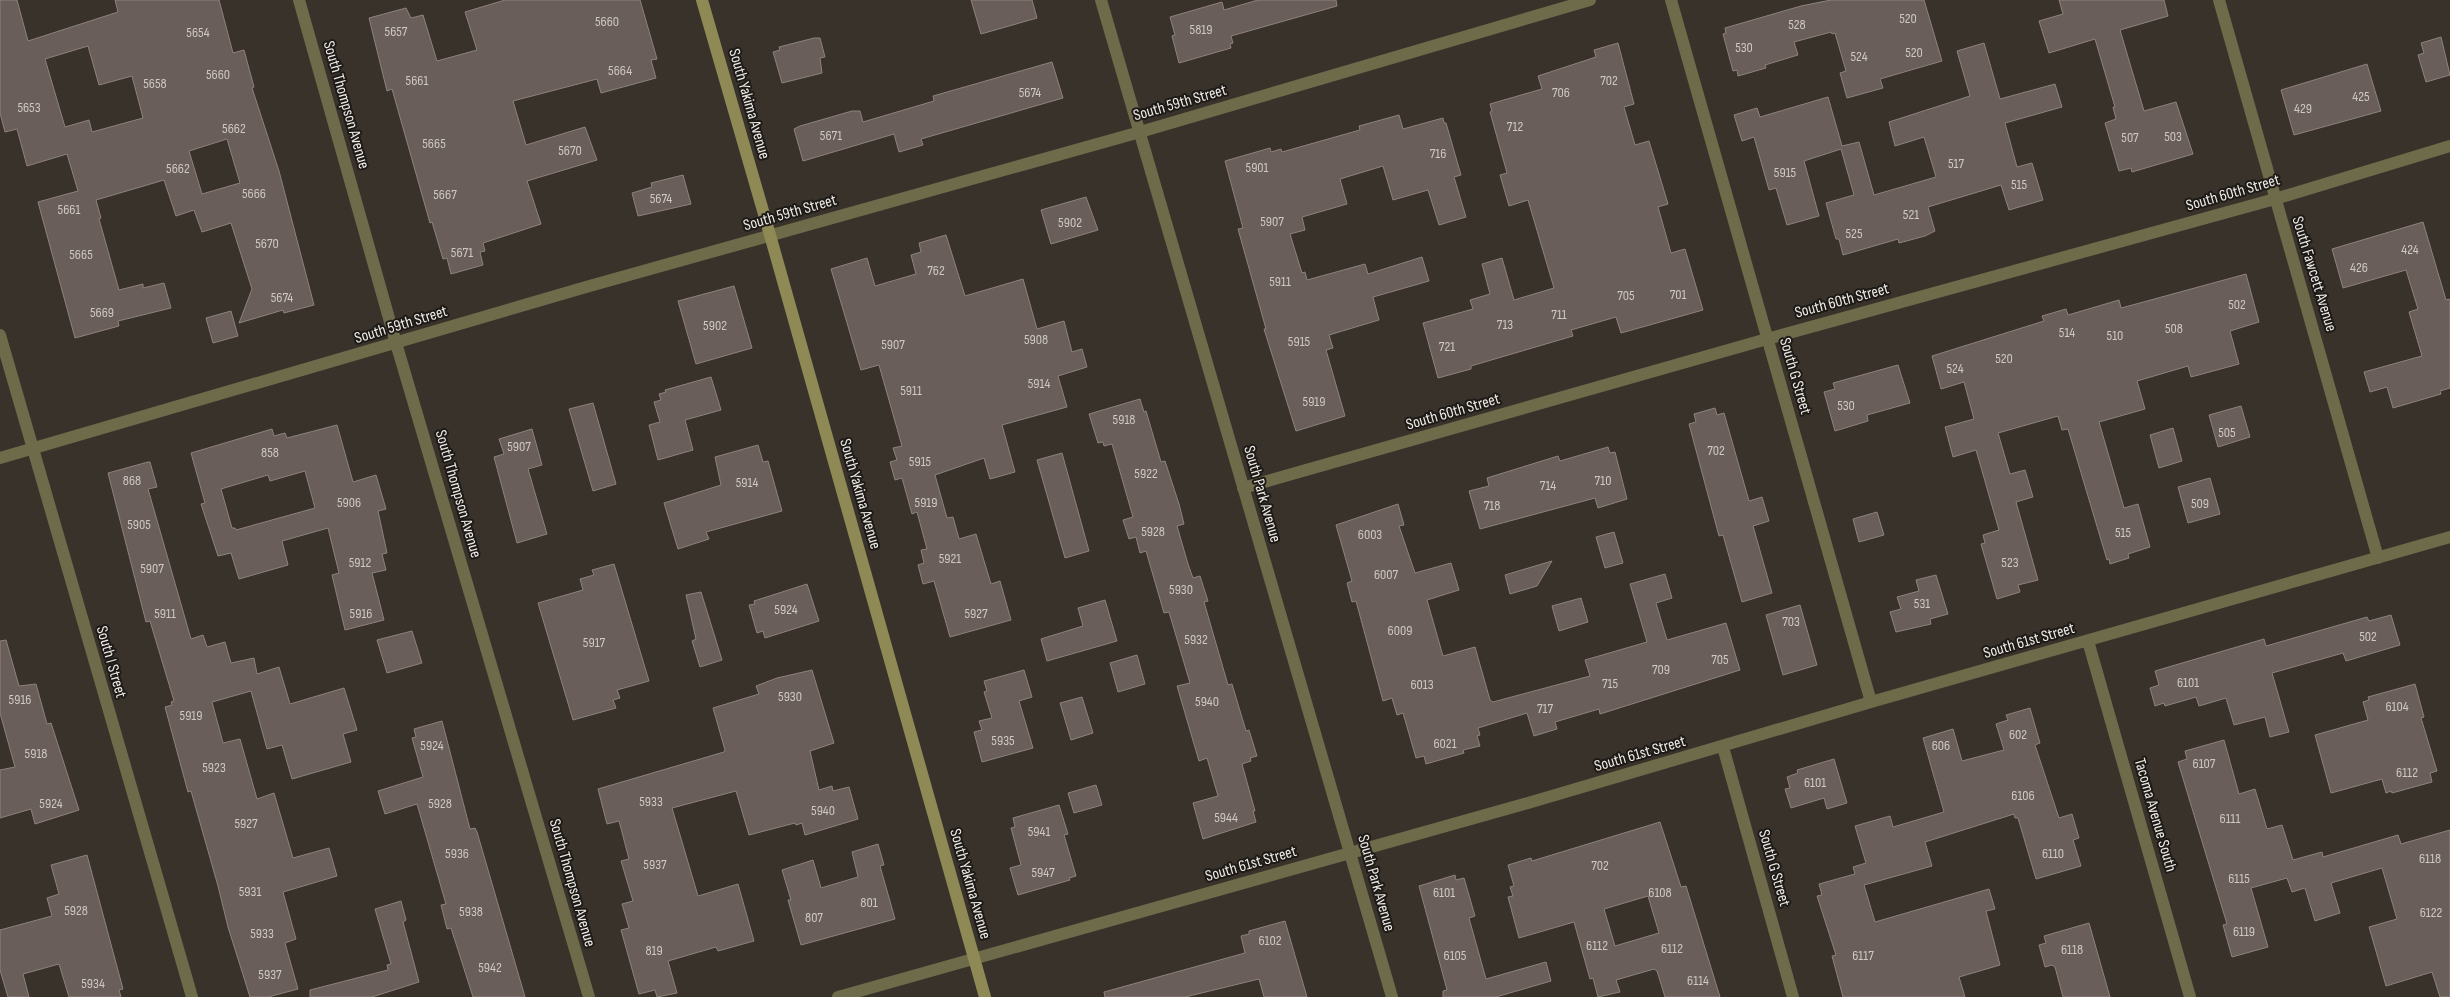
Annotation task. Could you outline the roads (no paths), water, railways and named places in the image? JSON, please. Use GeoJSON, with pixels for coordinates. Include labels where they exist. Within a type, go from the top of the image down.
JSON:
{"type":"FeatureCollection","features":[{"type":"Feature","properties":{"kind":"main road","name":"South Yakima Avenue"},"geometry":{"type":"LineString","coordinates":[[702,0],[985,997]]}},
{"type":"Feature","properties":{"kind":"street","name":"South Thompson Avenue"},"geometry":{"type":"LineString","coordinates":[[299,0],[396,343],[588,997]]}},
{"type":"Feature","properties":{"kind":"street","name":"South Park Avenue"},"geometry":{"type":"LineString","coordinates":[[1101,0],[1392,997]]}},
{"type":"Feature","properties":{"kind":"street","name":"South 59th Street"},"geometry":{"type":"LineString","coordinates":[[0,458],[770,235],[1140,132],[1590,0]]}},
{"type":"Feature","properties":{"kind":"street","name":"South G Street"},"geometry":{"type":"LineString","coordinates":[[1671,0],[1871,702]]}},
{"type":"Feature","properties":{"kind":"street","name":"South Fawcett Avenue"},"geometry":{"type":"LineString","coordinates":[[2219,0],[2378,558]]}},
{"type":"Feature","properties":{"kind":"street","name":"South 60th Street"},"geometry":{"type":"LineString","coordinates":[[1244,488],[1767,339],[2275,199],[2450,146]]}},
{"type":"Feature","properties":{"kind":"street","name":"South I Street"},"geometry":{"type":"LineString","coordinates":[[0,335],[192,997]]}},
{"type":"Feature","properties":{"kind":"street","name":"South 61st Street"},"geometry":{"type":"LineString","coordinates":[[838,997],[1723,747],[1871,702],[2450,537]]}},
{"type":"Feature","properties":{"kind":"street","name":"Tacoma Avenue South"},"geometry":{"type":"LineString","coordinates":[[2088,641],[2190,997]]}},
{"type":"Feature","properties":{"kind":"street","name":"South G Street"},"geometry":{"type":"LineString","coordinates":[[1723,747],[1793,997]]}}]}
